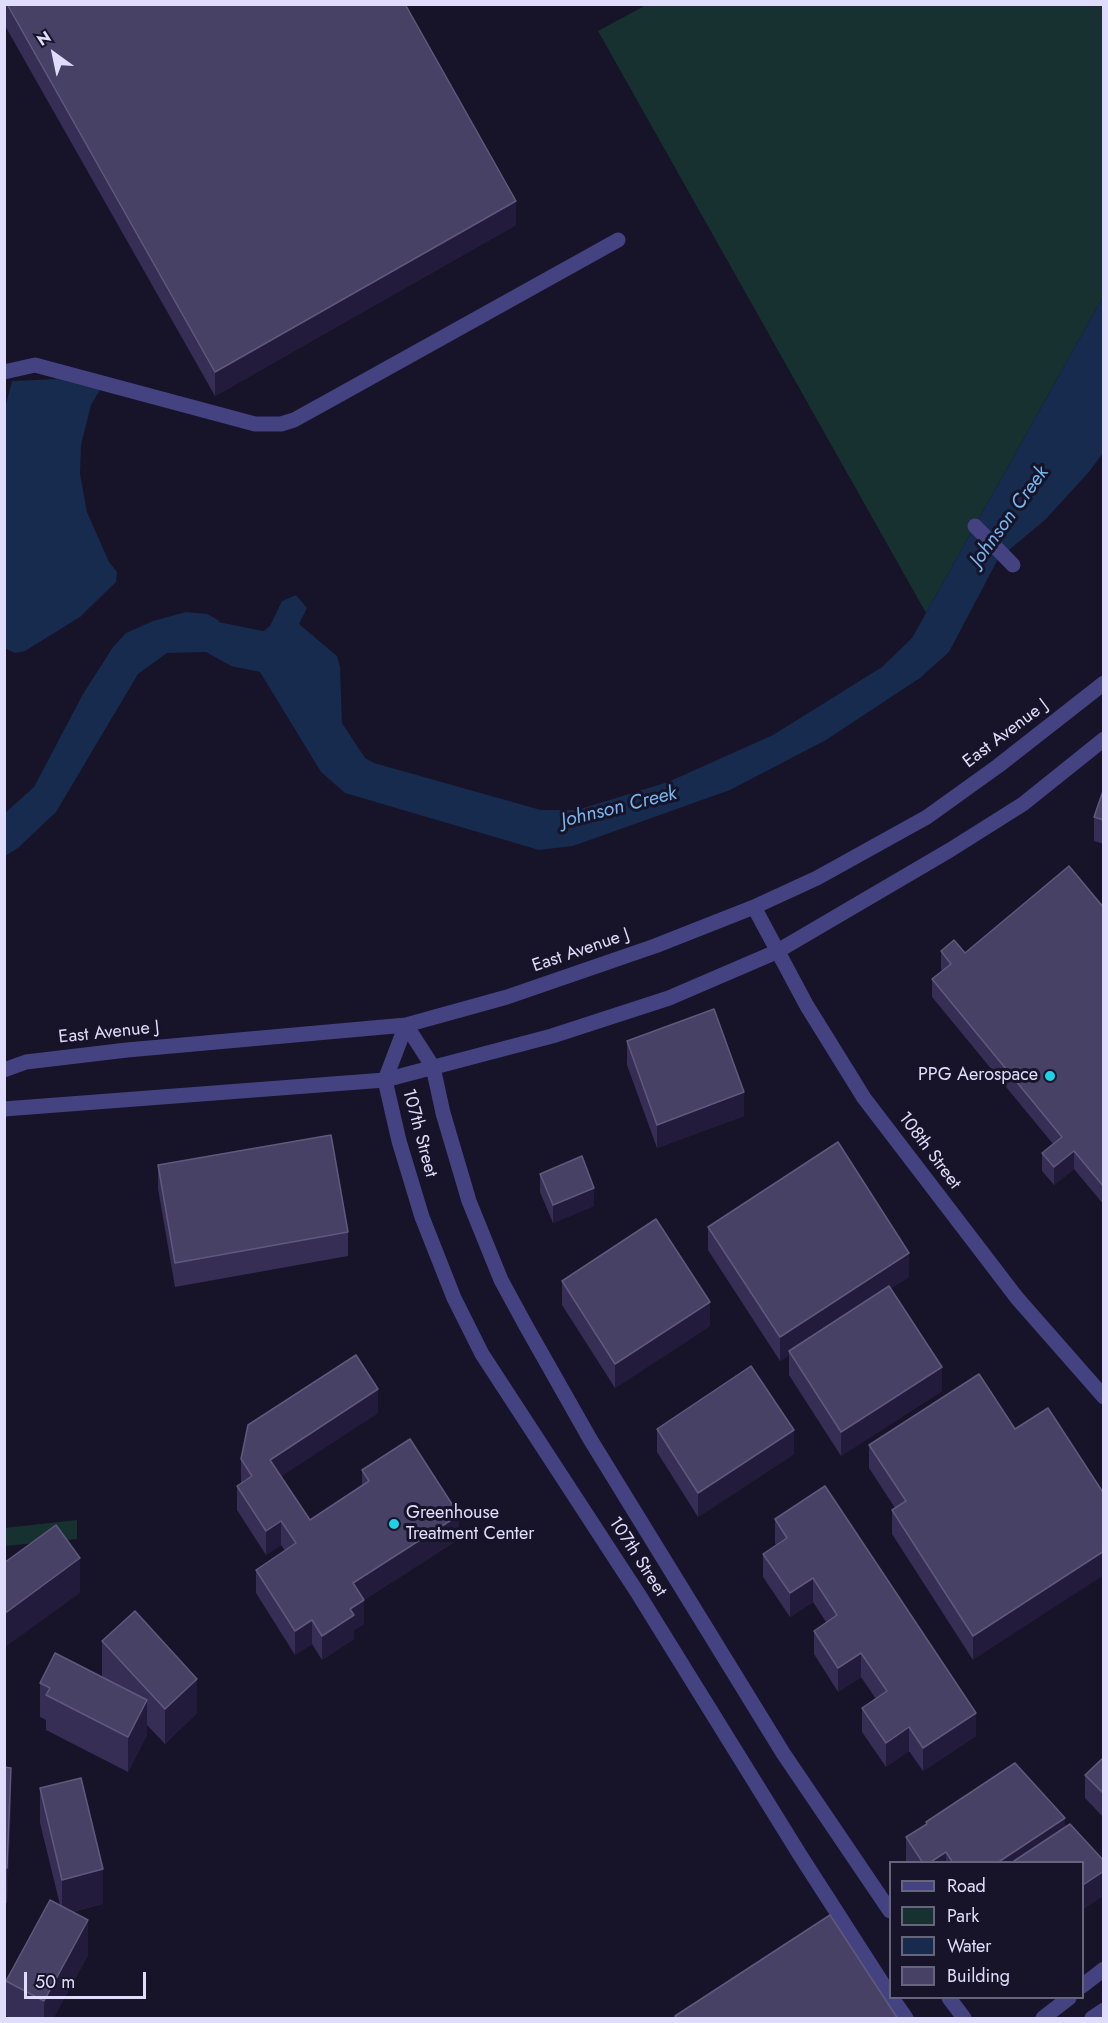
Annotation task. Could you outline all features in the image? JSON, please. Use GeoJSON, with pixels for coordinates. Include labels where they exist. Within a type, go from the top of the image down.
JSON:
{"type":"FeatureCollection","features":[{"type":"Feature","properties":{"kind":"street"},"geometry":{"type":"LineString","coordinates":[[4,372],[35,365],[255,424],[280,424],[294,420],[618,240]]}},
{"type":"Feature","properties":{"kind":"street"},"geometry":{"type":"LineString","coordinates":[[975,526],[1013,565]]}},
{"type":"Feature","properties":{"kind":"street","name":"East Avenue J"},"geometry":{"type":"LineString","coordinates":[[4,1070],[26,1062],[116,1051],[406,1025],[507,997],[655,946],[754,908],[817,878],[927,817],[998,766],[1104,683]]}},
{"type":"Feature","properties":{"kind":"street"},"geometry":{"type":"LineString","coordinates":[[4,1109],[385,1080],[552,1036],[669,998],[776,952],[950,850],[1023,804],[1104,739]]}},
{"type":"Feature","properties":{"kind":"street","name":"108th Street"},"geometry":{"type":"LineString","coordinates":[[754,908],[807,1006],[864,1098],[1017,1298],[1104,1397]]}},
{"type":"Feature","properties":{"kind":"street","name":"107th Street"},"geometry":{"type":"LineString","coordinates":[[406,1025],[433,1067],[443,1113],[469,1201],[501,1280],[526,1326],[590,1439],[783,1753],[889,1908]]}},
{"type":"Feature","properties":{"kind":"street","name":"107th Street"},"geometry":{"type":"LineString","coordinates":[[406,1025],[385,1080],[399,1141],[422,1217],[454,1298],[482,1354],[639,1595],[800,1855],[889,1993]]}},
{"type":"Feature","properties":{"kind":"street"},"geometry":{"type":"LineString","coordinates":[[1084,1985],[1103,1970]]}},
{"type":"Feature","properties":{"kind":"street","name":"107th Street"},"geometry":{"type":"LineString","coordinates":[[893,1999],[906,2019]]}},
{"type":"Feature","properties":{"kind":"street"},"geometry":{"type":"LineString","coordinates":[[950,1999],[963,2019]]}},
{"type":"Feature","properties":{"kind":"street"},"geometry":{"type":"LineString","coordinates":[[1043,2019],[1068,1999]]}},
{"type":"Feature","properties":{"kind":"street"},"geometry":{"type":"LineString","coordinates":[[1092,2019],[1104,2010]]}},
{"type":"Feature","properties":{"kind":"green space"},"geometry":{"type":"Polygon","coordinates":[[[646,5],[1103,5],[1103,297],[926,613],[598,31],[646,5]]]}},
{"type":"Feature","properties":{"kind":"green space"},"geometry":{"type":"Polygon","coordinates":[[[77,1520],[77,1539],[5,1546],[4,1528],[77,1520]]]}},
{"type":"Feature","properties":{"kind":"water"},"geometry":{"type":"Polygon","coordinates":[[[1103,297],[1103,453],[1088,473],[1045,520],[998,559],[949,652],[920,678],[826,740],[730,790],[573,846],[539,850],[345,793],[321,772],[260,672],[231,666],[206,652],[167,653],[138,674],[56,812],[18,848],[5,856],[5,813],[34,787],[83,694],[113,647],[126,633],[153,621],[186,612],[207,614],[218,620],[231,634],[237,648],[244,647],[270,626],[282,601],[296,595],[307,608],[299,624],[337,656],[340,667],[342,723],[365,758],[374,763],[541,810],[577,810],[668,782],[773,735],[882,667],[912,638],[1103,297]]]}},
{"type":"Feature","properties":{"kind":"water"},"geometry":{"type":"Polygon","coordinates":[[[57,379],[100,390],[91,405],[81,445],[80,474],[87,512],[109,562],[117,572],[116,582],[80,617],[25,651],[15,653],[4,648],[5,408],[12,381],[57,379]]]}},
{"type":"Feature","properties":{"kind":"building"},"geometry":{"type":"Polygon","coordinates":[[[7,4],[405,4],[516,201],[215,372],[7,4]]]}},
{"type":"Feature","properties":{"kind":"building"},"geometry":{"type":"Polygon","coordinates":[[[1104,788],[1104,820],[1094,817],[1104,788]]]}},
{"type":"Feature","properties":{"kind":"building","name":"PPG Aerospace"},"geometry":{"type":"Polygon","coordinates":[[[1069,866],[1104,908],[1104,1187],[1074,1151],[1054,1167],[1042,1153],[1062,1137],[932,979],[951,964],[941,951],[954,940],[965,953],[1069,866]]]}},
{"type":"Feature","properties":{"kind":"building"},"geometry":{"type":"Polygon","coordinates":[[[714,1009],[744,1092],[657,1125],[627,1041],[714,1009]]]}},
{"type":"Feature","properties":{"kind":"building"},"geometry":{"type":"Polygon","coordinates":[[[331,1135],[348,1232],[175,1263],[158,1165],[331,1135]]]}},
{"type":"Feature","properties":{"kind":"building"},"geometry":{"type":"Polygon","coordinates":[[[838,1142],[909,1253],[780,1337],[708,1227],[838,1142]]]}},
{"type":"Feature","properties":{"kind":"building"},"geometry":{"type":"Polygon","coordinates":[[[582,1156],[594,1188],[553,1205],[540,1174],[582,1156]]]}},
{"type":"Feature","properties":{"kind":"building"},"geometry":{"type":"Polygon","coordinates":[[[656,1219],[710,1302],[615,1364],[562,1281],[656,1219]]]}},
{"type":"Feature","properties":{"kind":"building"},"geometry":{"type":"Polygon","coordinates":[[[889,1286],[942,1367],[841,1432],[789,1351],[889,1286]]]}},
{"type":"Feature","properties":{"kind":"building","name":"Greenhouse Treatment Center"},"geometry":{"type":"Polygon","coordinates":[[[356,1355],[378,1389],[270,1460],[310,1520],[369,1481],[362,1470],[410,1439],[459,1515],[353,1583],[364,1600],[350,1609],[354,1615],[322,1636],[312,1620],[295,1631],[256,1570],[296,1543],[281,1521],[266,1531],[237,1486],[252,1476],[241,1459],[248,1425],[356,1355]]]}},
{"type":"Feature","properties":{"kind":"building"},"geometry":{"type":"Polygon","coordinates":[[[751,1366],[794,1430],[698,1493],[657,1429],[751,1366]]]}},
{"type":"Feature","properties":{"kind":"building"},"geometry":{"type":"Polygon","coordinates":[[[979,1374],[1015,1429],[1048,1408],[1104,1494],[1104,1551],[973,1636],[892,1510],[906,1501],[869,1445],[979,1374]]]}},
{"type":"Feature","properties":{"kind":"building"},"geometry":{"type":"Polygon","coordinates":[[[825,1486],[976,1713],[923,1748],[909,1727],[886,1743],[862,1708],[887,1691],[861,1653],[838,1668],[814,1631],[837,1615],[813,1578],[790,1593],[763,1554],[787,1538],[775,1519],[825,1486]]]}},
{"type":"Feature","properties":{"kind":"building"},"geometry":{"type":"Polygon","coordinates":[[[56,1525],[80,1558],[4,1614],[4,1563],[56,1525]]]}},
{"type":"Feature","properties":{"kind":"building"},"geometry":{"type":"Polygon","coordinates":[[[135,1611],[197,1679],[165,1709],[102,1641],[135,1611]]]}},
{"type":"Feature","properties":{"kind":"building"},"geometry":{"type":"Polygon","coordinates":[[[55,1653],[147,1700],[128,1737],[46,1695],[50,1688],[40,1683],[55,1653]]]}},
{"type":"Feature","properties":{"kind":"building"},"geometry":{"type":"Polygon","coordinates":[[[1104,1757],[1104,1794],[1085,1775],[1104,1757]]]}},
{"type":"Feature","properties":{"kind":"building"},"geometry":{"type":"Polygon","coordinates":[[[1015,1763],[1065,1818],[1000,1861],[952,1861],[946,1852],[932,1861],[922,1861],[906,1837],[927,1824],[926,1822],[1015,1763]]]}},
{"type":"Feature","properties":{"kind":"building"},"geometry":{"type":"Polygon","coordinates":[[[4,1767],[11,1768],[7,1868],[4,1868],[4,1767]]]}},
{"type":"Feature","properties":{"kind":"building"},"geometry":{"type":"Polygon","coordinates":[[[81,1778],[103,1869],[62,1880],[40,1788],[81,1778]]]}},
{"type":"Feature","properties":{"kind":"building"},"geometry":{"type":"Polygon","coordinates":[[[1070,1824],[1104,1861],[1104,1871],[1084,1884],[1084,1861],[1014,1861],[1070,1824]]]}},
{"type":"Feature","properties":{"kind":"building"},"geometry":{"type":"Polygon","coordinates":[[[50,1900],[88,1920],[44,2001],[6,1981],[50,1900]]]}},
{"type":"Feature","properties":{"kind":"building"},"geometry":{"type":"Polygon","coordinates":[[[830,1915],[898,2019],[677,2019],[675,2016],[830,1915]]]}},
{"type":"Feature","properties":{"kind":"waterway","name":"Johnson Creek"},"geometry":{"type":"LineString","coordinates":[[195,633],[276,648],[286,656]]}},
{"type":"Feature","properties":{"kind":"place","name":"PPG Aerospace"},"geometry":{"type":"Point","coordinates":[1050,1076]}},
{"type":"Feature","properties":{"kind":"place","name":"Greenhouse Treatment Center"},"geometry":{"type":"Point","coordinates":[394,1524]}}]}
